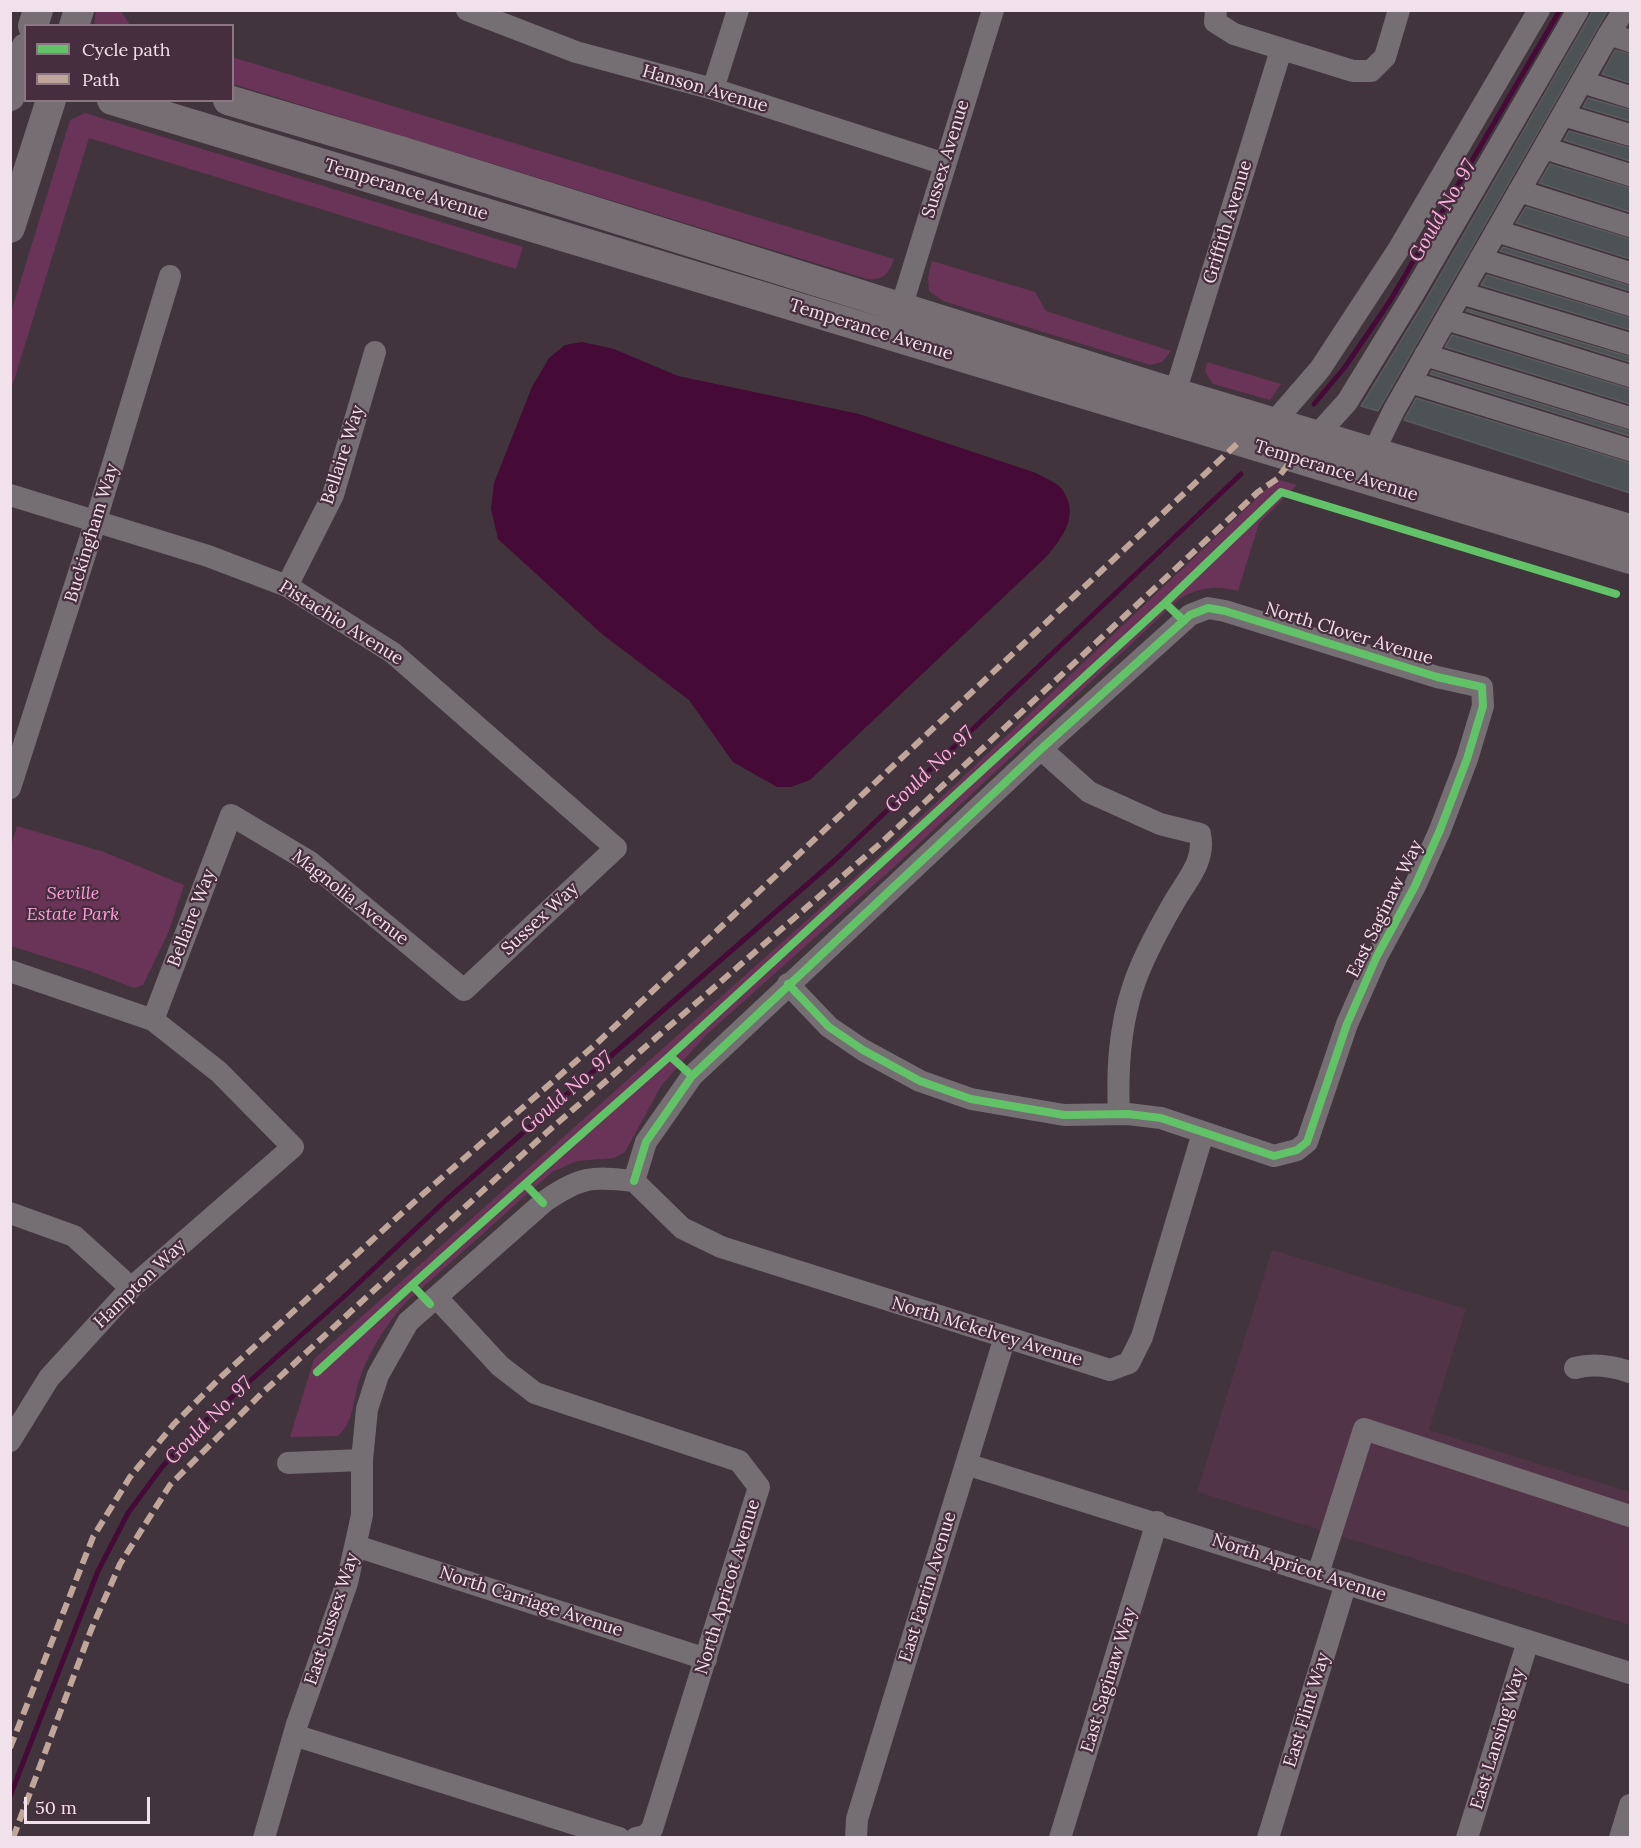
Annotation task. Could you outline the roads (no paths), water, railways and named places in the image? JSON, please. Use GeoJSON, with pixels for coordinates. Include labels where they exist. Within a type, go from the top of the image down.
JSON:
{"type":"FeatureCollection","features":[{"type":"Feature","properties":{"kind":"main road"},"geometry":{"type":"LineString","coordinates":[[10,228],[50,102]]}},
{"type":"Feature","properties":{"kind":"main road","name":"Temperance Avenue"},"geometry":{"type":"LineString","coordinates":[[119,102],[1630,559]]}},
{"type":"Feature","properties":{"kind":"main road","name":"Temperance Avenue"},"geometry":{"type":"LineString","coordinates":[[234,102],[403,152],[1175,393],[1275,421],[1630,529]]}},
{"type":"Feature","properties":{"kind":"main road"},"geometry":{"type":"LineString","coordinates":[[1003,370],[1030,367],[1147,402],[1158,401],[1175,393]]}},
{"type":"Feature","properties":{"kind":"street","name":"Hanson Avenue"},"geometry":{"type":"LineString","coordinates":[[466,10],[576,52],[713,89],[945,164]]}},
{"type":"Feature","properties":{"kind":"street"},"geometry":{"type":"LineString","coordinates":[[713,89],[738,10]]}},
{"type":"Feature","properties":{"kind":"street","name":"Sussex Avenue"},"geometry":{"type":"LineString","coordinates":[[901,309],[993,10]]}},
{"type":"Feature","properties":{"kind":"street"},"geometry":{"type":"LineString","coordinates":[[1216,16],[1234,34],[1353,71],[1371,71],[1385,57],[1399,10]]}},
{"type":"Feature","properties":{"kind":"street"},"geometry":{"type":"LineString","coordinates":[[1275,421],[1320,369],[1398,250],[1539,10]]}},
{"type":"Feature","properties":{"kind":"street"},"geometry":{"type":"LineString","coordinates":[[1318,434],[1347,402],[1578,10]]}},
{"type":"Feature","properties":{"kind":"street"},"geometry":{"type":"LineString","coordinates":[[1374,451],[1425,355],[1582,82],[1620,38],[1624,10]]}},
{"type":"Feature","properties":{"kind":"street","name":"Griffith Avenue"},"geometry":{"type":"LineString","coordinates":[[1175,393],[1281,50]]}},
{"type":"Feature","properties":{"kind":"street"},"geometry":{"type":"LineString","coordinates":[[1582,82],[1630,97]]}},
{"type":"Feature","properties":{"kind":"street"},"geometry":{"type":"LineString","coordinates":[[1563,115],[1630,135]]}},
{"type":"Feature","properties":{"kind":"street"},"geometry":{"type":"LineString","coordinates":[[1544,148],[1630,175]]}},
{"type":"Feature","properties":{"kind":"street"},"geometry":{"type":"LineString","coordinates":[[1519,191],[1630,226]]}},
{"type":"Feature","properties":{"kind":"street"},"geometry":{"type":"LineString","coordinates":[[1496,231],[1630,273]]}},
{"type":"Feature","properties":{"kind":"street"},"geometry":{"type":"LineString","coordinates":[[1480,259],[1630,305]]}},
{"type":"Feature","properties":{"kind":"street","name":"Buckingham Way"},"geometry":{"type":"LineString","coordinates":[[10,788],[96,520],[170,276]]}},
{"type":"Feature","properties":{"kind":"street"},"geometry":{"type":"LineString","coordinates":[[1461,293],[1630,344]]}},
{"type":"Feature","properties":{"kind":"street"},"geometry":{"type":"LineString","coordinates":[[1446,319],[1630,376]]}},
{"type":"Feature","properties":{"kind":"street","name":"Bellaire Way"},"geometry":{"type":"LineString","coordinates":[[287,586],[333,495],[375,352]]}},
{"type":"Feature","properties":{"kind":"street"},"geometry":{"type":"LineString","coordinates":[[1425,355],[1630,418]]}},
{"type":"Feature","properties":{"kind":"street"},"geometry":{"type":"LineString","coordinates":[[1410,382],[1630,450]]}},
{"type":"Feature","properties":{"kind":"street","name":"Pistachio Avenue"},"geometry":{"type":"LineString","coordinates":[[10,495],[208,556],[287,586],[393,653],[616,848]]}},
{"type":"Feature","properties":{"kind":"street","name":"North Clover Avenue"},"geometry":{"type":"LineString","coordinates":[[1041,750],[1184,621],[1208,608],[1437,677],[1482,687]]}},
{"type":"Feature","properties":{"kind":"street","name":"East Saginaw Way"},"geometry":{"type":"LineString","coordinates":[[1203,1133],[1274,1156],[1297,1150],[1307,1142],[1347,1024],[1377,957],[1415,886],[1440,830],[1483,706],[1482,687]]}},
{"type":"Feature","properties":{"kind":"street"},"geometry":{"type":"LineString","coordinates":[[634,1181],[646,1142],[692,1076],[1041,750],[1089,792],[1160,824],[1200,834],[1202,844],[1196,869],[1173,904],[1133,986],[1122,1031],[1117,1069],[1119,1114]]}},
{"type":"Feature","properties":{"kind":"street","name":"Bellaire Way"},"geometry":{"type":"LineString","coordinates":[[153,1020],[231,815]]}},
{"type":"Feature","properties":{"kind":"street","name":"Magnolia Avenue"},"geometry":{"type":"LineString","coordinates":[[231,815],[310,862],[464,990]]}},
{"type":"Feature","properties":{"kind":"street","name":"Sussex Way"},"geometry":{"type":"LineString","coordinates":[[464,990],[616,848]]}},
{"type":"Feature","properties":{"kind":"street"},"geometry":{"type":"LineString","coordinates":[[10,970],[153,1020]]}},
{"type":"Feature","properties":{"kind":"street"},"geometry":{"type":"LineString","coordinates":[[788,984],[829,1027],[863,1050],[920,1081],[971,1099],[1052,1113],[1119,1114],[1161,1118],[1203,1133]]}},
{"type":"Feature","properties":{"kind":"street","name":"Hampton Way"},"geometry":{"type":"LineString","coordinates":[[10,1441],[49,1378],[131,1288],[293,1147],[219,1072],[153,1020]]}},
{"type":"Feature","properties":{"kind":"street","name":"North Mckelvey Avenue"},"geometry":{"type":"LineString","coordinates":[[634,1181],[682,1228],[721,1247],[1110,1370],[1129,1363],[1142,1337],[1203,1133]]}},
{"type":"Feature","properties":{"kind":"street","name":"East Sussex Way"},"geometry":{"type":"LineString","coordinates":[[264,1838],[294,1735],[347,1584],[362,1515],[362,1460],[367,1409],[378,1375],[408,1322],[545,1201],[568,1185],[596,1177],[634,1181]]}},
{"type":"Feature","properties":{"kind":"street"},"geometry":{"type":"LineString","coordinates":[[10,1213],[74,1236],[131,1288]]}},
{"type":"Feature","properties":{"kind":"street","name":"North Apricot Avenue"},"geometry":{"type":"LineString","coordinates":[[437,1298],[500,1365],[535,1393],[739,1461],[759,1487],[652,1829],[645,1836],[636,1838]]}},
{"type":"Feature","properties":{"kind":"street","name":"East Farrin Avenue"},"geometry":{"type":"LineString","coordinates":[[856,1838],[857,1819],[1005,1337]]}},
{"type":"Feature","properties":{"kind":"street"},"geometry":{"type":"LineString","coordinates":[[1575,1368],[1587,1365],[1609,1366],[1630,1372]]}},
{"type":"Feature","properties":{"kind":"street"},"geometry":{"type":"LineString","coordinates":[[1318,1574],[1364,1429],[1630,1516]]}},
{"type":"Feature","properties":{"kind":"street"},"geometry":{"type":"LineString","coordinates":[[288,1463],[362,1460]]}},
{"type":"Feature","properties":{"kind":"street","name":"North Apricot Avenue"},"geometry":{"type":"LineString","coordinates":[[966,1464],[1157,1522],[1630,1673]]}},
{"type":"Feature","properties":{"kind":"street","name":"East Saginaw Way"},"geometry":{"type":"LineString","coordinates":[[1060,1838],[1157,1522]]}},
{"type":"Feature","properties":{"kind":"street","name":"North Carriage Avenue"},"geometry":{"type":"LineString","coordinates":[[356,1546],[706,1659]]}},
{"type":"Feature","properties":{"kind":"street","name":"East Flint Way"},"geometry":{"type":"LineString","coordinates":[[1269,1838],[1346,1583]]}},
{"type":"Feature","properties":{"kind":"street","name":"East Lansing Way"},"geometry":{"type":"LineString","coordinates":[[1467,1838],[1528,1641]]}},
{"type":"Feature","properties":{"kind":"street"},"geometry":{"type":"LineString","coordinates":[[294,1735],[619,1838]]}},
{"type":"Feature","properties":{"kind":"street"},"geometry":{"type":"LineString","coordinates":[[1620,1838],[1630,1804]]}},
{"type":"Feature","properties":{"kind":"waterway","name":"Gould No. 97"},"geometry":{"type":"LineString","coordinates":[[1314,404],[1345,367],[1390,301],[1560,10]]}},
{"type":"Feature","properties":{"kind":"waterway","name":"Gould No. 97"},"geometry":{"type":"LineString","coordinates":[[10,1796],[98,1571],[128,1513],[162,1467],[203,1423],[347,1294],[446,1200],[834,861],[1241,474]]}},
{"type":"Feature","properties":{"kind":"park label","name":"Seville Estate Park"},"geometry":{"type":"Point","coordinates":[73,904]}}]}
